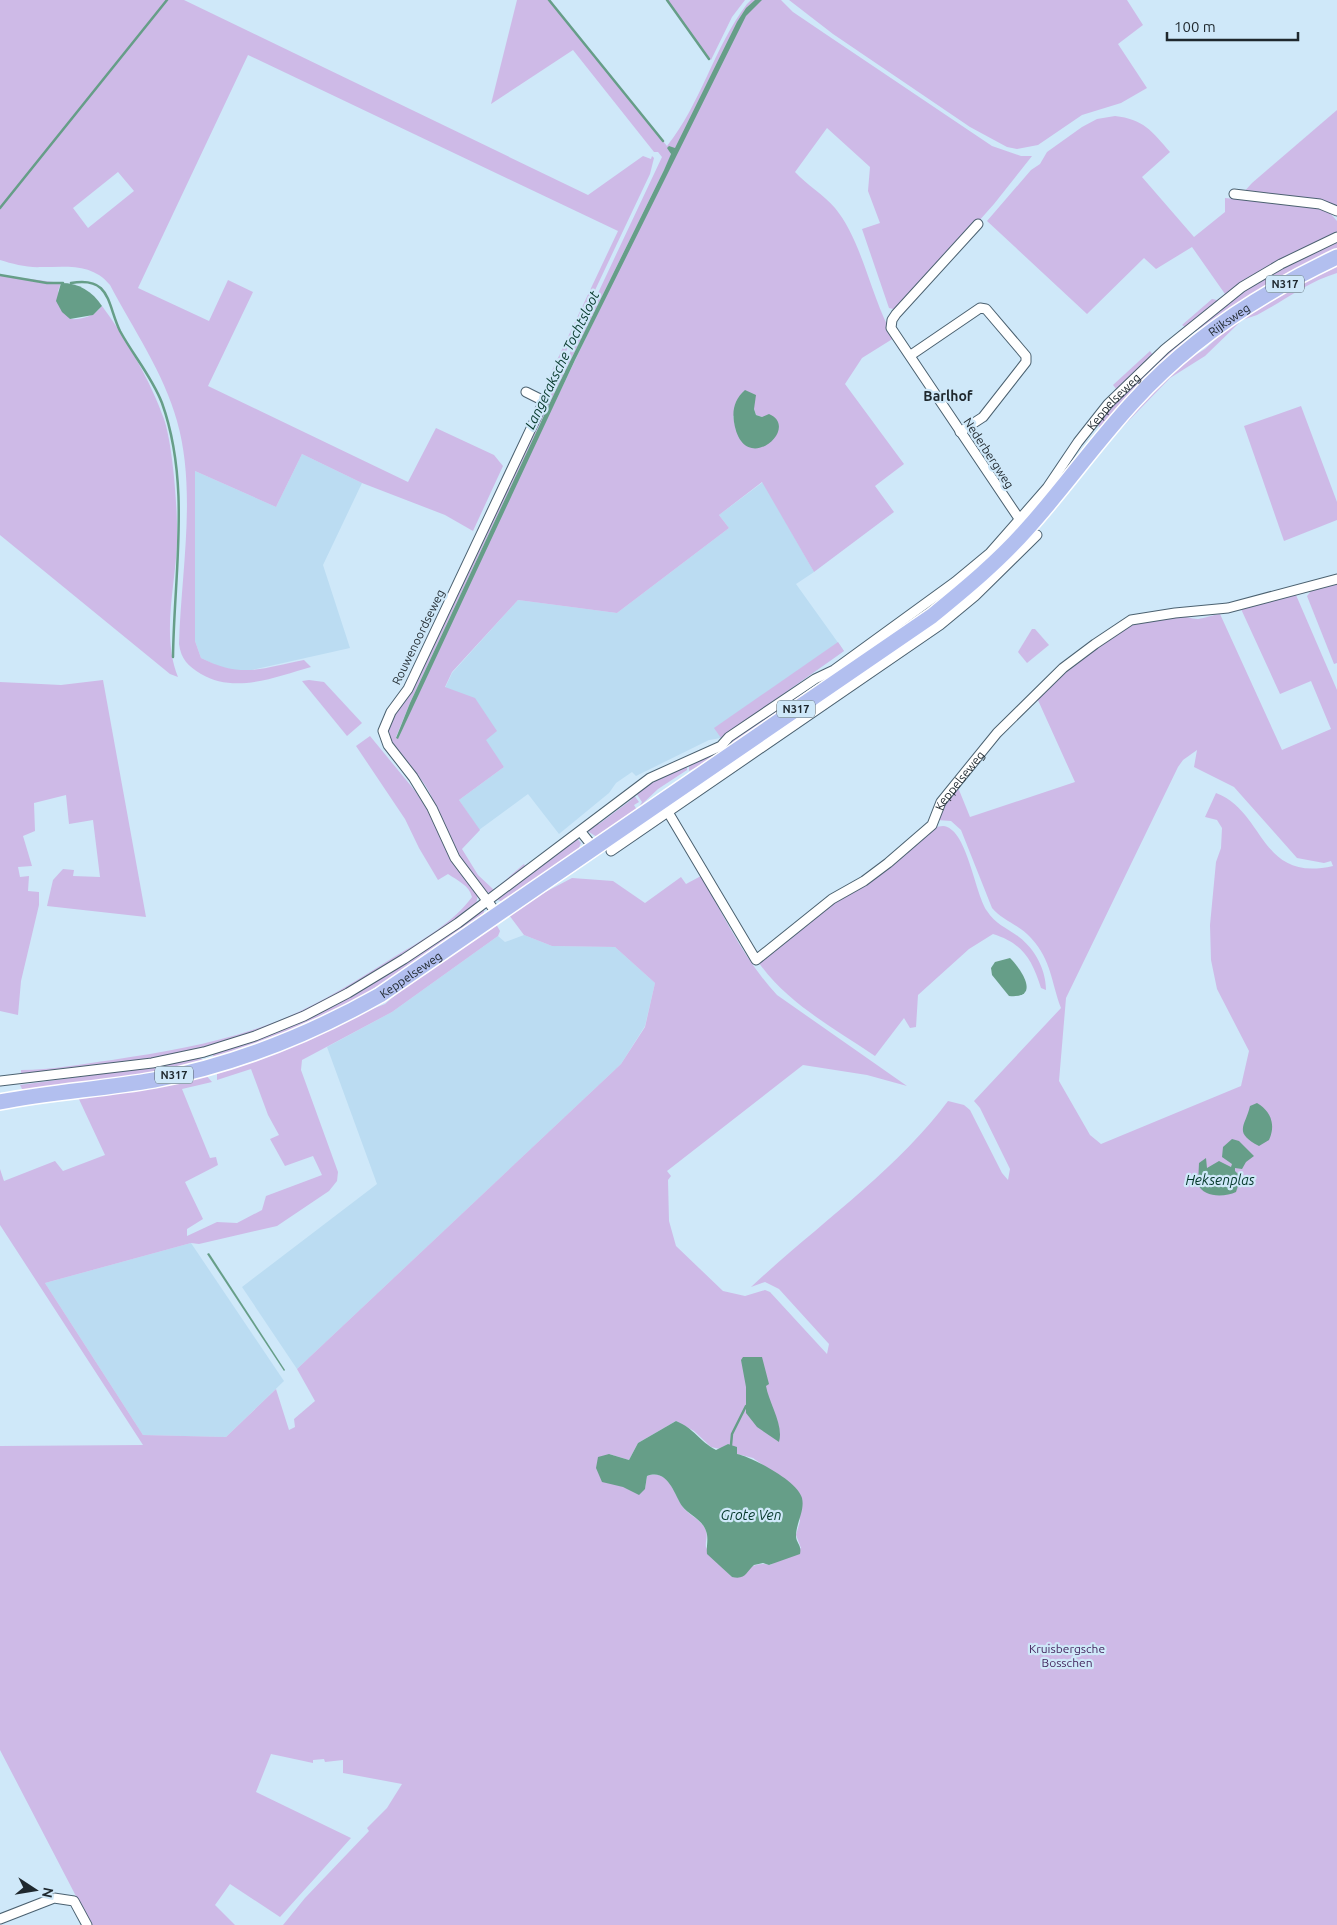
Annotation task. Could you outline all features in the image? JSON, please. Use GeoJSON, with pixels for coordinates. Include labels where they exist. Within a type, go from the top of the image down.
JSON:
{"type":"FeatureCollection","features":[{"type":"Feature","properties":{"kind":"main road","name":"Rijksweg"},"geometry":{"type":"LineString","coordinates":[[1202,341],[1251,304],[1310,270],[1337,257]]}},
{"type":"Feature","properties":{"kind":"main road","name":"Keppelseweg"},"geometry":{"type":"LineString","coordinates":[[0,1102],[154,1080],[246,1057],[339,1018],[380,995],[594,848],[665,807],[932,616],[962,599],[1028,528],[1134,400],[1170,366],[1202,341]]}},
{"type":"Feature","properties":{"kind":"street"},"geometry":{"type":"LineString","coordinates":[[1234,194],[1320,204],[1337,211]]}},
{"type":"Feature","properties":{"kind":"street","name":"Nederbergweg"},"geometry":{"type":"LineString","coordinates":[[978,224],[892,320],[891,328],[960,432],[1028,528]]}},
{"type":"Feature","properties":{"kind":"street","name":"Rijksweg"},"geometry":{"type":"LineString","coordinates":[[1226,299],[1280,264],[1337,237]]}},
{"type":"Feature","properties":{"kind":"street","name":"Keppelseweg"},"geometry":{"type":"LineString","coordinates":[[0,1081],[152,1063],[204,1052],[255,1036],[304,1016],[348,993],[404,959],[580,832],[650,778],[721,746],[729,737],[815,679],[834,670],[927,604],[990,553],[1028,528],[1047,488],[1092,424],[1136,376],[1226,299]]}},
{"type":"Feature","properties":{"kind":"street"},"geometry":{"type":"LineString","coordinates":[[910,355],[980,308],[986,309],[1026,356],[1026,362],[983,417],[960,432]]}},
{"type":"Feature","properties":{"kind":"street","name":"Rouwenoordseweg"},"geometry":{"type":"LineString","coordinates":[[498,915],[488,899],[455,858],[432,808],[413,777],[388,745],[384,730],[391,712],[408,689],[544,401],[526,392]]}},
{"type":"Feature","properties":{"kind":"street"},"geometry":{"type":"LineString","coordinates":[[1092,424],[1104,435]]}},
{"type":"Feature","properties":{"kind":"street","name":"Keppelseweg"},"geometry":{"type":"LineString","coordinates":[[611,851],[665,807],[756,960],[832,899],[864,881],[888,863],[932,825],[941,802],[997,733],[1063,668],[1102,639],[1132,620],[1175,613],[1228,608],[1337,579]]}},
{"type":"Feature","properties":{"kind":"street"},"geometry":{"type":"LineString","coordinates":[[580,832],[594,848]]}},
{"type":"Feature","properties":{"kind":"street"},"geometry":{"type":"LineString","coordinates":[[204,1052],[208,1067]]}},
{"type":"Feature","properties":{"kind":"street"},"geometry":{"type":"LineString","coordinates":[[17,1080],[20,1098]]}},
{"type":"Feature","properties":{"kind":"street"},"geometry":{"type":"LineString","coordinates":[[0,1919],[54,1898],[74,1901],[86,1925]]}},
{"type":"Feature","properties":{"kind":"shaded area"},"geometry":{"type":"Polygon","coordinates":[[[302,454],[362,483],[323,565],[350,648],[243,672],[220,667],[201,658],[195,641],[195,471],[276,507],[302,454]]]}},
{"type":"Feature","properties":{"kind":"shaded area"},"geometry":{"type":"Polygon","coordinates":[[[763,482],[814,572],[796,584],[844,651],[721,738],[709,740],[636,776],[632,772],[616,783],[609,793],[559,834],[528,794],[479,830],[459,800],[504,767],[445,688],[452,673],[518,600],[617,613],[729,528],[719,515],[763,482]]]}},
{"type":"Feature","properties":{"kind":"shaded area"},"geometry":{"type":"Polygon","coordinates":[[[524,935],[552,946],[615,947],[655,983],[645,1026],[621,1064],[297,1369],[242,1287],[377,1184],[327,1047],[392,1012],[498,936],[505,942],[524,935]]]}},
{"type":"Feature","properties":{"kind":"shaded area"},"geometry":{"type":"Polygon","coordinates":[[[191,1243],[284,1381],[226,1437],[143,1435],[45,1283],[191,1243]]]}},
{"type":"Feature","properties":{"kind":"green space"},"geometry":{"type":"Polygon","coordinates":[[[0,0],[184,0],[588,195],[643,156],[651,159],[652,156],[654,158],[650,174],[553,379],[549,377],[618,231],[248,55],[138,288],[209,321],[228,280],[253,292],[208,386],[408,482],[436,428],[494,455],[503,466],[473,531],[445,515],[362,483],[302,454],[276,507],[195,471],[195,641],[201,658],[229,668],[241,670],[252,670],[304,660],[311,667],[256,682],[228,683],[214,680],[192,668],[181,654],[179,644],[180,617],[187,504],[183,448],[171,403],[156,368],[110,285],[95,273],[79,268],[31,267],[0,260],[0,0]],[[118,172],[73,208],[88,228],[134,191],[118,172]]]}},
{"type":"Feature","properties":{"kind":"green space"},"geometry":{"type":"Polygon","coordinates":[[[517,0],[549,0],[667,146],[679,130],[699,94],[725,38],[747,4],[751,0],[781,0],[793,12],[992,146],[1021,156],[1032,156],[994,204],[914,294],[897,310],[889,308],[862,229],[880,223],[868,191],[870,167],[827,128],[795,172],[831,203],[845,222],[860,254],[886,323],[894,338],[862,358],[845,384],[904,464],[875,486],[894,512],[814,572],[762,482],[719,515],[729,528],[617,613],[518,600],[452,672],[445,687],[475,698],[497,731],[486,740],[504,767],[459,800],[480,830],[462,849],[478,875],[494,890],[490,893],[480,887],[462,863],[428,790],[394,745],[390,737],[390,726],[393,717],[408,697],[662,157],[658,152],[654,152],[573,50],[491,104],[517,0]],[[670,151],[671,156],[554,394],[410,703],[396,737],[398,738],[528,458],[674,155],[670,151]],[[754,409],[733,416],[736,431],[762,417],[756,415],[754,409]]]}},
{"type":"Feature","properties":{"kind":"green space"},"geometry":{"type":"Polygon","coordinates":[[[667,0],[745,0],[732,17],[711,60],[667,0]]]}},
{"type":"Feature","properties":{"kind":"green space"},"geometry":{"type":"Polygon","coordinates":[[[789,0],[1127,0],[1143,25],[1118,44],[1147,88],[1121,103],[1082,115],[1038,145],[1017,149],[1007,147],[970,127],[833,34],[789,0]]]}},
{"type":"Feature","properties":{"kind":"green space"},"geometry":{"type":"Polygon","coordinates":[[[1337,110],[1337,206],[1243,193],[1252,183],[1337,110]]]}},
{"type":"Feature","properties":{"kind":"green space"},"geometry":{"type":"Polygon","coordinates":[[[1115,116],[1140,123],[1158,138],[1170,152],[1142,177],[1194,237],[1225,212],[1225,198],[1316,206],[1329,212],[1337,221],[1337,234],[1185,327],[1182,325],[1212,299],[1217,300],[1225,294],[1192,247],[1156,269],[1144,258],[1087,314],[987,221],[1031,170],[1040,164],[1047,152],[1082,127],[1097,119],[1115,116]]]}},
{"type":"Feature","properties":{"kind":"green space"},"geometry":{"type":"Polygon","coordinates":[[[1337,240],[1337,252],[1235,309],[1233,306],[1230,308],[1231,311],[1192,333],[1101,429],[1096,423],[1143,373],[1229,300],[1293,261],[1337,240]]]}},
{"type":"Feature","properties":{"kind":"green space"},"geometry":{"type":"Polygon","coordinates":[[[1337,263],[1337,273],[1306,287],[1257,315],[1242,320],[1240,317],[1337,263]]]}},
{"type":"Feature","properties":{"kind":"green space"},"geometry":{"type":"Polygon","coordinates":[[[0,275],[61,283],[58,291],[70,319],[88,317],[102,306],[129,346],[152,390],[167,431],[174,479],[177,541],[170,627],[173,661],[178,677],[170,674],[0,535],[0,275]]]}},
{"type":"Feature","properties":{"kind":"green space"},"geometry":{"type":"Polygon","coordinates":[[[1237,320],[1239,323],[1205,356],[1170,378],[1111,439],[1109,435],[1178,366],[1205,349],[1237,320]]]}},
{"type":"Feature","properties":{"kind":"green space"},"geometry":{"type":"Polygon","coordinates":[[[1150,351],[1153,355],[1117,390],[1113,385],[1150,351]]]}},
{"type":"Feature","properties":{"kind":"green space"},"geometry":{"type":"Polygon","coordinates":[[[1301,406],[1337,502],[1337,520],[1284,541],[1244,426],[1301,406]]]}},
{"type":"Feature","properties":{"kind":"green space"},"geometry":{"type":"Polygon","coordinates":[[[1337,583],[1337,663],[1334,664],[1307,596],[1311,591],[1337,583]]]}},
{"type":"Feature","properties":{"kind":"green space","name":"Kruisbergsche Bosschen"},"geometry":{"type":"Polygon","coordinates":[[[1296,595],[1337,690],[1337,1925],[283,1925],[305,1898],[369,1831],[367,1828],[387,1808],[402,1784],[343,1773],[343,1760],[325,1762],[324,1759],[313,1760],[313,1763],[271,1754],[256,1792],[351,1838],[280,1917],[230,1884],[215,1905],[235,1925],[91,1925],[0,1750],[0,1446],[143,1445],[0,1225],[0,1169],[4,1181],[55,1161],[63,1171],[105,1155],[77,1095],[205,1074],[212,1082],[182,1089],[210,1158],[216,1157],[218,1165],[185,1182],[203,1219],[187,1229],[187,1236],[217,1222],[237,1223],[262,1210],[266,1196],[322,1175],[313,1156],[285,1166],[270,1139],[279,1135],[268,1115],[251,1069],[217,1080],[217,1070],[385,1004],[409,983],[496,924],[500,931],[498,936],[392,1012],[302,1060],[301,1070],[338,1172],[337,1181],[329,1191],[277,1226],[199,1244],[191,1243],[45,1283],[143,1435],[226,1437],[276,1389],[289,1430],[295,1427],[294,1419],[315,1401],[297,1369],[621,1064],[645,1027],[655,983],[615,947],[552,946],[524,935],[509,915],[530,900],[572,878],[613,881],[645,903],[681,877],[686,884],[701,876],[745,953],[765,982],[777,995],[907,1086],[867,1075],[803,1065],[667,1171],[671,1176],[668,1180],[669,1221],[676,1246],[723,1291],[745,1296],[765,1290],[770,1292],[827,1354],[829,1344],[779,1289],[765,1282],[751,1287],[905,1151],[948,1101],[964,1105],[970,1110],[1002,1173],[1008,1180],[1010,1169],[980,1108],[974,1101],[1061,1008],[1047,963],[1038,947],[1027,934],[992,908],[961,830],[951,821],[937,820],[943,804],[957,785],[970,817],[1075,782],[1037,698],[1082,656],[1099,644],[1135,624],[1154,618],[1178,616],[1198,619],[1220,614],[1282,750],[1331,729],[1311,681],[1280,694],[1241,609],[1296,595]],[[1197,750],[1183,760],[1178,767],[1066,998],[1059,1081],[1090,1135],[1101,1144],[1241,1086],[1249,1051],[1217,989],[1211,960],[1210,925],[1216,862],[1221,848],[1222,828],[1217,820],[1205,817],[1216,793],[1232,802],[1277,855],[1291,864],[1309,869],[1333,866],[1331,861],[1324,863],[1297,858],[1234,787],[1194,767],[1197,750]],[[676,1421],[638,1443],[629,1460],[609,1454],[645,1489],[647,1476],[654,1474],[660,1475],[669,1483],[682,1506],[704,1527],[707,1533],[707,1550],[732,1577],[755,1565],[770,1565],[801,1548],[796,1535],[800,1521],[794,1487],[753,1458],[737,1454],[728,1444],[720,1449],[711,1447],[694,1431],[676,1421]]]}},
{"type":"Feature","properties":{"kind":"green space"},"geometry":{"type":"Polygon","coordinates":[[[1032,629],[1035,629],[1049,645],[1027,663],[1018,652],[1032,629]]]}},
{"type":"Feature","properties":{"kind":"green space"},"geometry":{"type":"Polygon","coordinates":[[[838,642],[844,651],[721,738],[714,728],[838,642]]]}},
{"type":"Feature","properties":{"kind":"green space"},"geometry":{"type":"Polygon","coordinates":[[[103,680],[146,917],[47,906],[53,880],[63,869],[74,870],[73,876],[100,877],[93,820],[69,824],[66,795],[34,803],[35,831],[23,836],[32,866],[18,867],[20,877],[29,876],[28,891],[39,892],[39,905],[21,981],[18,1015],[0,1011],[0,682],[61,685],[103,680]]]}},
{"type":"Feature","properties":{"kind":"green space"},"geometry":{"type":"Polygon","coordinates":[[[302,681],[324,682],[362,723],[347,736],[302,681]]]}},
{"type":"Feature","properties":{"kind":"green space"},"geometry":{"type":"Polygon","coordinates":[[[806,689],[808,693],[713,759],[689,771],[689,764],[720,751],[731,741],[806,689]]]}},
{"type":"Feature","properties":{"kind":"green space"},"geometry":{"type":"Polygon","coordinates":[[[370,736],[416,792],[431,816],[446,850],[478,894],[476,905],[382,969],[315,1006],[280,1022],[209,1047],[163,1058],[21,1075],[21,1070],[78,1065],[189,1047],[226,1038],[281,1020],[347,986],[426,938],[456,915],[472,897],[471,893],[463,884],[448,874],[438,880],[405,819],[356,746],[370,736]]]}},
{"type":"Feature","properties":{"kind":"green space"},"geometry":{"type":"Polygon","coordinates":[[[687,765],[687,770],[658,789],[639,807],[642,802],[636,793],[660,778],[687,765]]]}},
{"type":"Feature","properties":{"kind":"green space"},"geometry":{"type":"Polygon","coordinates":[[[634,795],[639,802],[634,805],[637,810],[597,837],[589,832],[588,830],[595,823],[599,824],[631,800],[634,795]]]}},
{"type":"Feature","properties":{"kind":"green space"},"geometry":{"type":"Polygon","coordinates":[[[943,826],[951,829],[964,848],[982,902],[987,911],[997,923],[1025,942],[1035,954],[1042,968],[1046,990],[1041,988],[1030,961],[1019,947],[993,934],[969,949],[918,995],[916,1027],[910,1028],[904,1018],[875,1056],[798,1003],[771,978],[759,963],[843,895],[935,827],[943,826]]]}},
{"type":"Feature","properties":{"kind":"green space"},"geometry":{"type":"Polygon","coordinates":[[[576,837],[581,843],[578,850],[503,902],[498,900],[498,896],[576,837]]]}},
{"type":"Feature","properties":{"kind":"green space"},"geometry":{"type":"Polygon","coordinates":[[[524,864],[525,866],[495,889],[524,864]]]}},
{"type":"Feature","properties":{"kind":"green space"},"geometry":{"type":"Polygon","coordinates":[[[485,907],[483,916],[394,978],[374,988],[339,1012],[337,1009],[334,1010],[335,1014],[308,1027],[211,1061],[214,1053],[274,1033],[303,1021],[331,1005],[332,1007],[335,1003],[485,907]]]}},
{"type":"Feature","properties":{"kind":"green space"},"geometry":{"type":"Polygon","coordinates":[[[198,1057],[204,1063],[190,1068],[27,1092],[20,1085],[143,1068],[198,1057]]]}},
{"type":"Feature","properties":{"kind":"water"},"geometry":{"type":"Polygon","coordinates":[[[755,0],[762,0],[746,16],[575,360],[398,739],[396,738],[410,703],[554,394],[664,170],[671,154],[667,148],[669,146],[675,148],[737,22],[746,8],[755,0]]]}},
{"type":"Feature","properties":{"kind":"water"},"geometry":{"type":"Polygon","coordinates":[[[61,283],[74,284],[85,289],[102,306],[93,315],[70,319],[62,312],[56,301],[61,283]]]}},
{"type":"Feature","properties":{"kind":"water"},"geometry":{"type":"Polygon","coordinates":[[[745,390],[756,395],[754,409],[756,415],[762,417],[769,414],[777,421],[779,429],[775,438],[767,445],[758,448],[748,447],[739,439],[734,422],[735,404],[745,390]]]}},
{"type":"Feature","properties":{"kind":"water"},"geometry":{"type":"Polygon","coordinates":[[[1010,958],[1019,969],[1026,983],[1027,988],[1019,996],[1009,996],[992,975],[991,968],[995,962],[1010,958]]]}},
{"type":"Feature","properties":{"kind":"water","name":"Heksenplas"},"geometry":{"type":"Polygon","coordinates":[[[1257,1103],[1269,1114],[1272,1124],[1269,1140],[1259,1146],[1243,1133],[1250,1106],[1257,1103]]]}},
{"type":"Feature","properties":{"kind":"water","name":"Heksenplas"},"geometry":{"type":"Polygon","coordinates":[[[1232,1139],[1239,1141],[1254,1156],[1246,1162],[1242,1169],[1235,1168],[1235,1171],[1241,1177],[1236,1192],[1226,1195],[1215,1195],[1204,1192],[1198,1184],[1199,1163],[1206,1158],[1207,1168],[1219,1161],[1231,1167],[1232,1164],[1222,1157],[1223,1147],[1232,1139]]]}},
{"type":"Feature","properties":{"kind":"water"},"geometry":{"type":"Polygon","coordinates":[[[209,1253],[285,1370],[284,1371],[207,1254],[209,1253]]]}},
{"type":"Feature","properties":{"kind":"water"},"geometry":{"type":"Polygon","coordinates":[[[743,1357],[762,1357],[769,1384],[766,1386],[780,1428],[779,1442],[757,1427],[746,1413],[746,1387],[741,1360],[743,1357]]]}},
{"type":"Feature","properties":{"kind":"water","name":"Grote Ven"},"geometry":{"type":"Polygon","coordinates":[[[676,1421],[687,1427],[716,1450],[728,1444],[737,1447],[737,1454],[774,1471],[784,1477],[799,1491],[803,1503],[796,1536],[800,1554],[769,1565],[763,1563],[754,1565],[745,1575],[737,1578],[732,1577],[707,1554],[707,1537],[704,1527],[682,1506],[665,1479],[654,1474],[647,1476],[645,1489],[639,1495],[623,1487],[602,1482],[596,1468],[598,1457],[609,1454],[629,1460],[638,1443],[676,1421]]]}},
{"type":"Feature","properties":{"kind":"waterway"},"geometry":{"type":"LineString","coordinates":[[0,208],[167,0]]}},
{"type":"Feature","properties":{"kind":"waterway"},"geometry":{"type":"LineString","coordinates":[[549,0],[663,141]]}},
{"type":"Feature","properties":{"kind":"waterway"},"geometry":{"type":"LineString","coordinates":[[667,0],[709,59]]}},
{"type":"Feature","properties":{"kind":"waterway"},"geometry":{"type":"LineString","coordinates":[[0,275],[47,283],[63,283]]}},
{"type":"Feature","properties":{"kind":"waterway"},"geometry":{"type":"LineString","coordinates":[[71,283],[84,282],[94,284],[106,294],[120,331],[158,393],[171,434],[176,465],[179,529],[173,657]]}},
{"type":"Feature","properties":{"kind":"waterway"},"geometry":{"type":"LineString","coordinates":[[731,1445],[732,1434],[746,1406]]}},
{"type":"Feature","properties":{"kind":"district","name":"Barlhof"},"geometry":{"type":"Point","coordinates":[948,396]}},
{"type":"Feature","properties":{"kind":"water label","name":"Langeraksche Tochtsloot"},"geometry":{"type":"Point","coordinates":[562,360]}}]}
